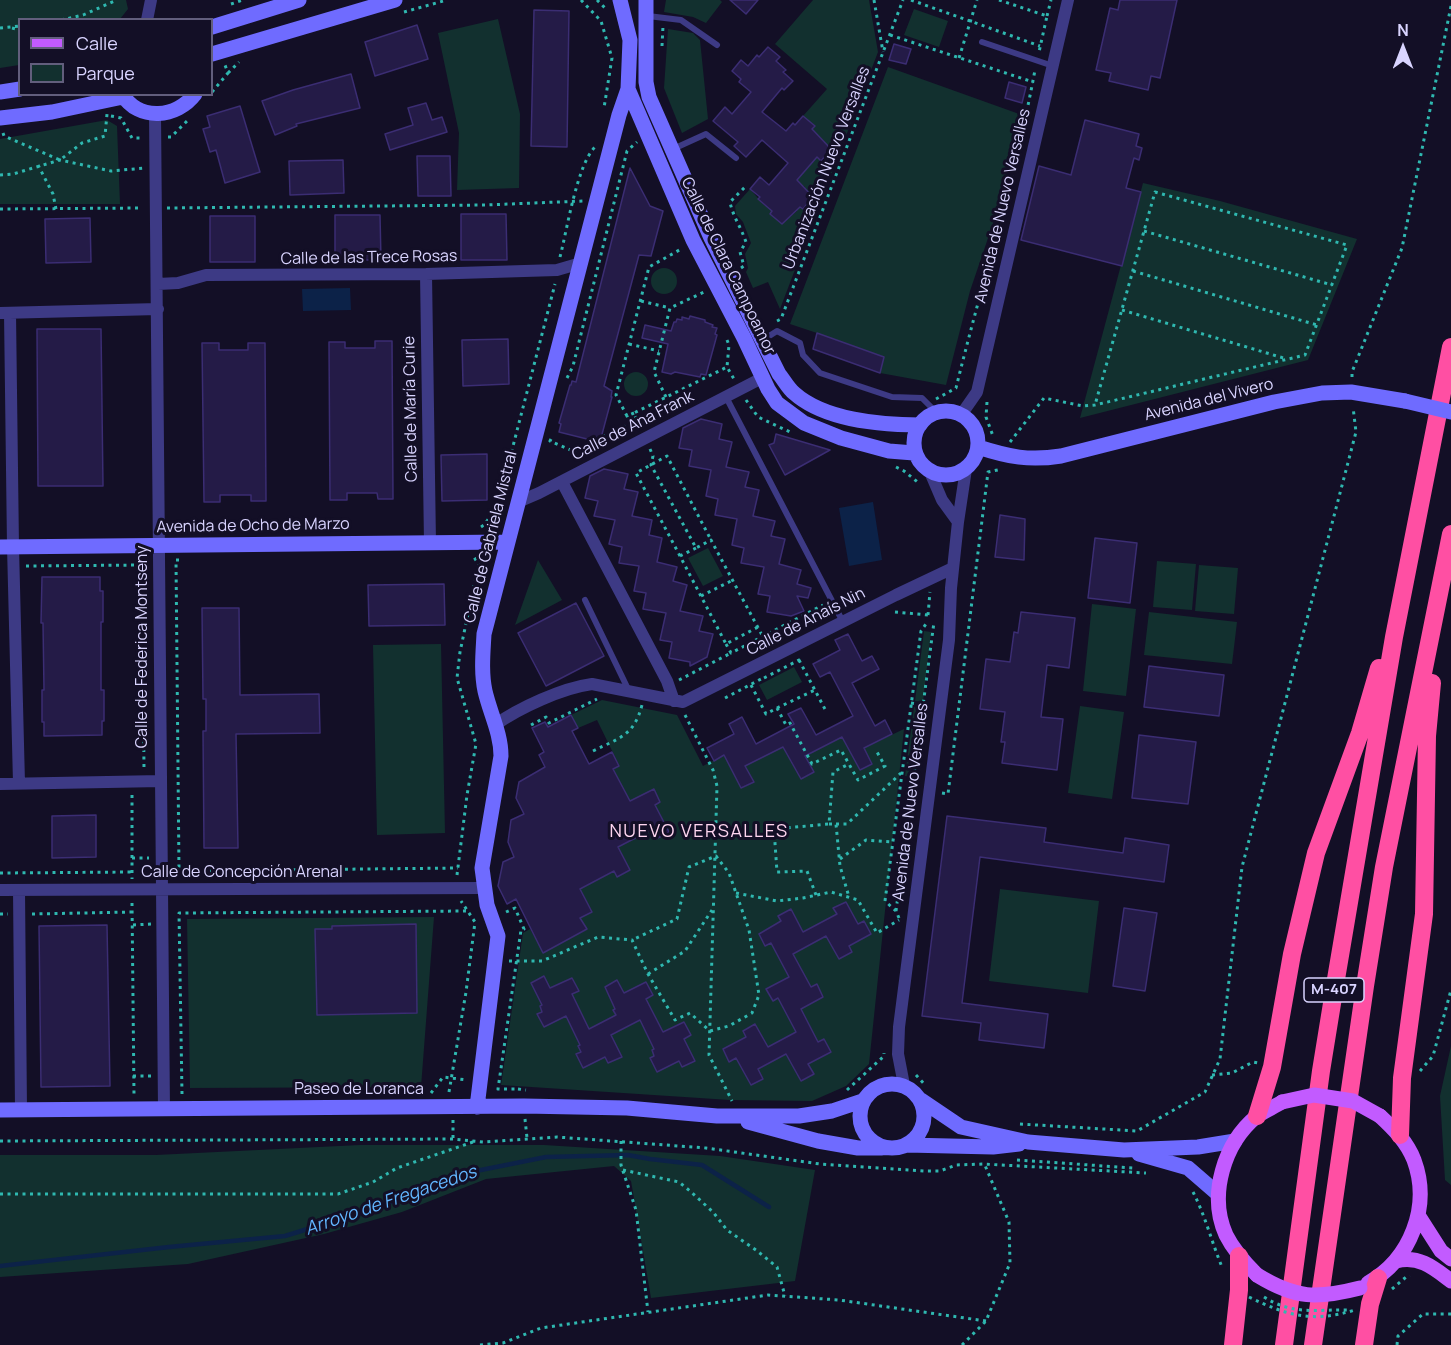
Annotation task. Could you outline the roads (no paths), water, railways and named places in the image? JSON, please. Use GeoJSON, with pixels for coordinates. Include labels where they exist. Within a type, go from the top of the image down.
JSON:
{"type":"FeatureCollection","features":[{"type":"Feature","properties":{"kind":"highway","name":"M-407"},"geometry":{"type":"LineString","coordinates":[[1284,1345],[1323,1060],[1394,637],[1451,347]]}},
{"type":"Feature","properties":{"kind":"highway","name":"M-407"},"geometry":{"type":"LineString","coordinates":[[1313,1345],[1384,867],[1451,534]]}},
{"type":"Feature","properties":{"kind":"highway"},"geometry":{"type":"LineString","coordinates":[[1257,1116],[1272,1067],[1292,954],[1316,853],[1360,733],[1385,649],[1394,637]]}},
{"type":"Feature","properties":{"kind":"highway"},"geometry":{"type":"LineString","coordinates":[[1400,1135],[1402,1078],[1424,914],[1427,736],[1435,656],[1431,640]]}},
{"type":"Feature","properties":{"kind":"highway"},"geometry":{"type":"LineString","coordinates":[[1233,1345],[1243,1290],[1239,1256]]}},
{"type":"Feature","properties":{"kind":"highway"},"geometry":{"type":"LineString","coordinates":[[1364,1345],[1369,1304],[1385,1280]]}},
{"type":"Feature","properties":{"kind":"main road"},"geometry":{"type":"LineString","coordinates":[[1314,1095],[1353,1101],[1380,1116],[1400,1135],[1413,1159],[1420,1185],[1418,1215],[1410,1240],[1385,1280],[1330,1296],[1303,1295],[1276,1286],[1257,1275],[1239,1256],[1226,1233],[1220,1215],[1218,1194],[1223,1165],[1235,1141],[1257,1116],[1282,1102],[1314,1095]]}},
{"type":"Feature","properties":{"kind":"main road"},"geometry":{"type":"LineString","coordinates":[[1418,1215],[1441,1251],[1451,1259]]}},
{"type":"Feature","properties":{"kind":"main road"},"geometry":{"type":"LineString","coordinates":[[1396,1261],[1405,1259],[1425,1262],[1451,1281]]}},
{"type":"Feature","properties":{"kind":"street"},"geometry":{"type":"LineString","coordinates":[[147,18],[151,0]]}},
{"type":"Feature","properties":{"kind":"street"},"geometry":{"type":"LineString","coordinates":[[213,27],[298,0]]}},
{"type":"Feature","properties":{"kind":"street"},"geometry":{"type":"LineString","coordinates":[[213,54],[395,0]]}},
{"type":"Feature","properties":{"kind":"street","name":"Calle de Clara Campoamor"},"geometry":{"type":"LineString","coordinates":[[620,0],[630,39],[628,89],[693,240],[762,378],[777,403],[804,423],[841,438],[889,451],[914,453]]}},
{"type":"Feature","properties":{"kind":"street","name":"Calle de Clara Campoamor"},"geometry":{"type":"LineString","coordinates":[[646,0],[646,82],[649,97],[711,238],[766,335],[779,374],[793,393],[814,406],[843,416],[882,423],[920,424]]}},
{"type":"Feature","properties":{"kind":"street","name":"Avenida de Nuevo Versalles"},"geometry":{"type":"LineString","coordinates":[[961,415],[977,392],[1068,0]]}},
{"type":"Feature","properties":{"kind":"street"},"geometry":{"type":"LineString","coordinates":[[0,92],[18,89]]}},
{"type":"Feature","properties":{"kind":"street","name":"Calle de Gabriela Mistral"},"geometry":{"type":"LineString","coordinates":[[477,1107],[497,960],[498,936],[483,888],[482,868],[501,756],[501,744],[483,674],[484,634],[581,263],[590,202],[628,89]]}},
{"type":"Feature","properties":{"kind":"street"},"geometry":{"type":"LineString","coordinates":[[0,118],[52,112],[123,96],[135,108],[147,113],[162,114],[183,107],[193,96]]}},
{"type":"Feature","properties":{"kind":"street","name":"Calle de Federica Montseny"},"geometry":{"type":"LineString","coordinates":[[155,114],[164,1108]]}},
{"type":"Feature","properties":{"kind":"street","name":"Calle de las Trece Rosas"},"geometry":{"type":"LineString","coordinates":[[158,284],[178,283],[207,275],[426,274],[557,270],[581,263]]}},
{"type":"Feature","properties":{"kind":"street","name":"Calle de María Curie"},"geometry":{"type":"LineString","coordinates":[[426,274],[430,543]]}},
{"type":"Feature","properties":{"kind":"street"},"geometry":{"type":"LineString","coordinates":[[19,783],[13,566],[6,547],[5,313],[158,309]]}},
{"type":"Feature","properties":{"kind":"street","name":"Calle de Ana Frank"},"geometry":{"type":"LineString","coordinates":[[518,502],[562,482],[762,378]]}},
{"type":"Feature","properties":{"kind":"street","name":"Avenida del Vivero"},"geometry":{"type":"LineString","coordinates":[[978,447],[1012,449],[1038,459],[1061,456],[1274,402],[1322,393],[1351,392],[1406,401],[1451,412]]}},
{"type":"Feature","properties":{"kind":"street"},"geometry":{"type":"LineString","coordinates":[[932,407],[961,415],[971,423],[977,434],[978,447],[975,459],[966,469],[955,475],[942,476],[930,472],[920,464],[914,453],[913,440],[920,424],[932,407]]}},
{"type":"Feature","properties":{"kind":"street","name":"Avenida de Nuevo Versalles"},"geometry":{"type":"LineString","coordinates":[[904,1085],[898,1054],[899,1027],[949,640],[953,568],[966,469]]}},
{"type":"Feature","properties":{"kind":"street"},"geometry":{"type":"LineString","coordinates":[[930,472],[942,500],[958,522]]}},
{"type":"Feature","properties":{"kind":"street"},"geometry":{"type":"LineString","coordinates":[[562,482],[678,701]]}},
{"type":"Feature","properties":{"kind":"street","name":"Avenida de Ocho de Marzo"},"geometry":{"type":"LineString","coordinates":[[6,547],[507,542]]}},
{"type":"Feature","properties":{"kind":"street","name":"Calle de Anaís Nin"},"geometry":{"type":"LineString","coordinates":[[678,701],[953,568]]}},
{"type":"Feature","properties":{"kind":"street"},"geometry":{"type":"LineString","coordinates":[[495,725],[516,710],[578,686],[592,684],[678,701]]}},
{"type":"Feature","properties":{"kind":"street"},"geometry":{"type":"LineString","coordinates":[[0,784],[161,781]]}},
{"type":"Feature","properties":{"kind":"street","name":"Calle de Concepción Arenal"},"geometry":{"type":"LineString","coordinates":[[0,890],[483,888]]}},
{"type":"Feature","properties":{"kind":"street"},"geometry":{"type":"LineString","coordinates":[[19,890],[21,1110]]}},
{"type":"Feature","properties":{"kind":"street"},"geometry":{"type":"LineString","coordinates":[[1028,1142],[993,1147],[907,1145],[888,1148],[877,1145],[863,1132],[860,1121],[862,1101],[875,1087],[886,1083],[904,1085],[924,1094],[961,1127],[1028,1142],[1124,1150],[1198,1147],[1235,1141]]}},
{"type":"Feature","properties":{"kind":"street"},"geometry":{"type":"LineString","coordinates":[[907,1145],[916,1138],[924,1123],[924,1094]]}},
{"type":"Feature","properties":{"kind":"street","name":"Paseo de Loranca"},"geometry":{"type":"LineString","coordinates":[[0,1110],[524,1106],[719,1109],[799,1116],[832,1112],[862,1101]]}},
{"type":"Feature","properties":{"kind":"street","name":"Paseo de Loranca"},"geometry":{"type":"LineString","coordinates":[[719,1109],[818,1142],[858,1148],[888,1148]]}},
{"type":"Feature","properties":{"kind":"street"},"geometry":{"type":"LineString","coordinates":[[1124,1150],[1188,1168],[1218,1194]]}},
{"type":"Feature","properties":{"kind":"lane"},"geometry":{"type":"LineString","coordinates":[[647,16],[681,20],[717,45]]}},
{"type":"Feature","properties":{"kind":"lane"},"geometry":{"type":"LineString","coordinates":[[982,42],[1053,66]]}},
{"type":"Feature","properties":{"kind":"lane"},"geometry":{"type":"LineString","coordinates":[[672,149],[706,134],[736,158]]}},
{"type":"Feature","properties":{"kind":"lane"},"geometry":{"type":"LineString","coordinates":[[766,335],[777,331],[800,343],[802,355],[820,373],[892,397],[922,398],[932,407]]}},
{"type":"Feature","properties":{"kind":"lane"},"geometry":{"type":"LineString","coordinates":[[726,397],[843,622]]}},
{"type":"Feature","properties":{"kind":"lane"},"geometry":{"type":"LineString","coordinates":[[585,600],[630,692]]}},
{"type":"Feature","properties":{"kind":"water"},"geometry":{"type":"Polygon","coordinates":[[[350,288],[351,310],[303,311],[302,289],[350,288]]]}},
{"type":"Feature","properties":{"kind":"water"},"geometry":{"type":"Polygon","coordinates":[[[873,502],[882,560],[849,566],[839,508],[873,502]]]}},
{"type":"Feature","properties":{"kind":"waterway","name":"Arroyo de Fregacedos"},"geometry":{"type":"LineString","coordinates":[[0,1266],[285,1236],[376,1208],[466,1173],[546,1157],[628,1155],[702,1165],[769,1207]]}},
{"type":"Feature","properties":{"kind":"district","name":"NUEVO VERSALLES"},"geometry":{"type":"Point","coordinates":[699,832]}}]}
